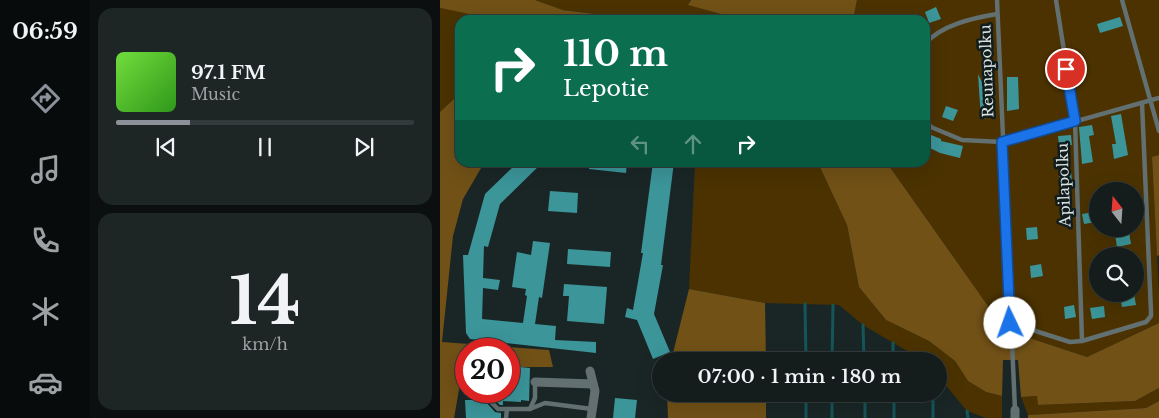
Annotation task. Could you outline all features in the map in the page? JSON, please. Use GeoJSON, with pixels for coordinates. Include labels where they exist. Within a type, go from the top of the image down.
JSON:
{"type":"FeatureCollection","features":[{"type":"Feature","properties":{"kind":"street"},"geometry":{"type":"LineString","coordinates":[[590,371],[595,391],[591,413]]}},
{"type":"Feature","properties":{"kind":"street"},"geometry":{"type":"LineString","coordinates":[[535,382],[593,384]]}},
{"type":"Feature","properties":{"kind":"lane","name":"Reunapolku"},"geometry":{"type":"LineString","coordinates":[[996,0],[1015,414]]}},
{"type":"Feature","properties":{"kind":"lane","name":"Apilapolku"},"geometry":{"type":"LineString","coordinates":[[1056,0],[1075,121],[1082,341]]}},
{"type":"Feature","properties":{"kind":"lane"},"geometry":{"type":"LineString","coordinates":[[1122,0],[1159,131]]}},
{"type":"Feature","properties":{"kind":"lane"},"geometry":{"type":"LineString","coordinates":[[930,38],[968,19],[997,14]]}},
{"type":"Feature","properties":{"kind":"lane"},"geometry":{"type":"LineString","coordinates":[[930,125],[962,140],[1002,142],[1159,98]]}},
{"type":"Feature","properties":{"kind":"lane"},"geometry":{"type":"LineString","coordinates":[[1010,323],[1070,342],[1082,341],[1149,320],[1152,312],[1142,103]]}},
{"type":"Feature","properties":{"kind":"lane"},"geometry":{"type":"LineString","coordinates":[[530,409],[535,398],[535,382]]}},
{"type":"Feature","properties":{"kind":"lane"},"geometry":{"type":"LineString","coordinates":[[492,403],[498,409],[530,409],[545,403],[591,413]]}},
{"type":"Feature","properties":{"kind":"lane"},"geometry":{"type":"LineString","coordinates":[[506,418],[507,409]]}},
{"type":"Feature","properties":{"kind":"shaded area"},"geometry":{"type":"Polygon","coordinates":[[[440,0],[535,0],[563,10],[603,15],[474,15],[440,8],[440,0]]]}},
{"type":"Feature","properties":{"kind":"shaded area"},"geometry":{"type":"Polygon","coordinates":[[[535,0],[690,0],[689,5],[722,15],[603,15],[563,10],[535,0]]]}},
{"type":"Feature","properties":{"kind":"shaded area"},"geometry":{"type":"Polygon","coordinates":[[[691,0],[857,0],[854,15],[722,15],[688,5],[691,0]]]}},
{"type":"Feature","properties":{"kind":"shaded area"},"geometry":{"type":"Polygon","coordinates":[[[857,0],[1159,0],[1159,155],[1152,158],[1159,323],[1087,357],[1005,330],[890,167],[930,167],[930,15],[854,15],[857,0]]]}},
{"type":"Feature","properties":{"kind":"shaded area"},"geometry":{"type":"Polygon","coordinates":[[[440,8],[478,15],[455,15],[455,98],[440,112],[440,8]]]}},
{"type":"Feature","properties":{"kind":"shaded area"},"geometry":{"type":"Polygon","coordinates":[[[455,98],[455,167],[482,167],[463,199],[453,236],[442,342],[455,343],[455,403],[457,403],[454,418],[440,418],[440,112],[455,98]]]}},
{"type":"Feature","properties":{"kind":"shaded area"},"geometry":{"type":"Polygon","coordinates":[[[1159,155],[1159,255],[1157,256],[1152,157],[1159,155]]]}},
{"type":"Feature","properties":{"kind":"shaded area"},"geometry":{"type":"Polygon","coordinates":[[[695,167],[820,167],[847,225],[859,287],[886,320],[929,341],[943,352],[909,352],[863,325],[839,305],[765,303],[689,289],[695,167]]]}},
{"type":"Feature","properties":{"kind":"shaded area"},"geometry":{"type":"Polygon","coordinates":[[[820,167],[890,167],[1005,330],[1087,357],[1159,323],[1159,388],[1135,401],[1038,405],[1037,396],[1021,397],[1018,360],[1003,360],[1002,396],[986,392],[968,381],[955,361],[947,355],[947,352],[943,352],[929,341],[886,320],[859,287],[847,225],[820,167]]]}},
{"type":"Feature","properties":{"kind":"shaded area"},"geometry":{"type":"Polygon","coordinates":[[[689,289],[765,303],[766,352],[673,352],[689,289]]]}},
{"type":"Feature","properties":{"kind":"shaded area"},"geometry":{"type":"Polygon","coordinates":[[[520,348],[549,350],[553,367],[520,367],[520,348]]]}},
{"type":"Feature","properties":{"kind":"shaded area"},"geometry":{"type":"Polygon","coordinates":[[[947,355],[955,361],[968,381],[986,392],[1002,396],[1002,418],[986,418],[967,411],[947,387],[947,355]]]}},
{"type":"Feature","properties":{"kind":"shaded area"},"geometry":{"type":"Polygon","coordinates":[[[1159,388],[1159,401],[1146,408],[1028,415],[1021,397],[1038,396],[1038,405],[1135,401],[1159,388]]]}},
{"type":"Feature","properties":{"kind":"shaded area"},"geometry":{"type":"Polygon","coordinates":[[[1159,401],[1159,418],[1028,418],[1028,415],[1146,408],[1159,401]]]}},
{"type":"Feature","properties":{"kind":"shaded area"},"geometry":{"type":"Polygon","coordinates":[[[667,402],[766,402],[766,418],[668,418],[667,402]]]}},
{"type":"Feature","properties":{"kind":"building"},"geometry":{"type":"Polygon","coordinates":[[[936,7],[941,19],[930,23],[930,15],[926,15],[925,12],[936,7]]]}},
{"type":"Feature","properties":{"kind":"building"},"geometry":{"type":"Polygon","coordinates":[[[1120,17],[1123,26],[1100,33],[1097,24],[1120,17]]]}},
{"type":"Feature","properties":{"kind":"building"},"geometry":{"type":"Polygon","coordinates":[[[978,74],[988,94],[990,94],[992,117],[981,119],[978,74]]]}},
{"type":"Feature","properties":{"kind":"building"},"geometry":{"type":"Polygon","coordinates":[[[1007,77],[1018,77],[1019,109],[1007,111],[1007,77]]]}},
{"type":"Feature","properties":{"kind":"building"},"geometry":{"type":"Polygon","coordinates":[[[946,106],[958,110],[953,121],[942,117],[946,106]]]}},
{"type":"Feature","properties":{"kind":"building"},"geometry":{"type":"Polygon","coordinates":[[[1121,114],[1128,155],[1114,159],[1112,144],[1116,144],[1111,116],[1121,114]]]}},
{"type":"Feature","properties":{"kind":"building"},"geometry":{"type":"Polygon","coordinates":[[[1092,125],[1094,135],[1089,136],[1093,162],[1082,164],[1079,127],[1092,125]]]}},
{"type":"Feature","properties":{"kind":"building"},"geometry":{"type":"Polygon","coordinates":[[[931,135],[941,139],[941,141],[963,146],[960,158],[940,153],[930,148],[931,135]]]}},
{"type":"Feature","properties":{"kind":"building"},"geometry":{"type":"Polygon","coordinates":[[[1071,135],[1072,145],[1059,146],[1058,136],[1071,135]]]}},
{"type":"Feature","properties":{"kind":"building"},"geometry":{"type":"Polygon","coordinates":[[[513,167],[538,167],[500,204],[488,247],[484,246],[483,278],[500,280],[498,290],[483,288],[482,319],[523,323],[527,296],[525,295],[526,289],[512,287],[517,252],[531,255],[533,241],[550,243],[542,298],[539,297],[535,324],[556,326],[555,340],[596,342],[596,353],[520,345],[520,338],[469,338],[466,333],[463,255],[468,255],[485,194],[513,167]]]}},
{"type":"Feature","properties":{"kind":"building"},"geometry":{"type":"Polygon","coordinates":[[[589,167],[627,167],[626,173],[589,169],[589,167]]]}},
{"type":"Feature","properties":{"kind":"building"},"geometry":{"type":"Polygon","coordinates":[[[652,167],[673,167],[661,265],[663,265],[654,314],[670,352],[652,352],[652,357],[637,320],[625,317],[627,308],[633,310],[643,253],[641,253],[652,167]]]}},
{"type":"Feature","properties":{"kind":"building"},"geometry":{"type":"Polygon","coordinates":[[[1071,171],[1072,182],[1060,183],[1059,172],[1071,171]]]}},
{"type":"Feature","properties":{"kind":"building"},"geometry":{"type":"Polygon","coordinates":[[[550,191],[578,193],[577,213],[548,211],[550,191]]]}},
{"type":"Feature","properties":{"kind":"building"},"geometry":{"type":"Polygon","coordinates":[[[1089,213],[1089,223],[1084,224],[1082,214],[1089,213]]]}},
{"type":"Feature","properties":{"kind":"building"},"geometry":{"type":"Polygon","coordinates":[[[1037,227],[1038,239],[1027,240],[1026,228],[1037,227]]]}},
{"type":"Feature","properties":{"kind":"building"},"geometry":{"type":"Polygon","coordinates":[[[1116,238],[1130,238],[1131,244],[1117,247],[1116,238]]]}},
{"type":"Feature","properties":{"kind":"building"},"geometry":{"type":"Polygon","coordinates":[[[568,249],[611,252],[610,267],[567,264],[568,249]]]}},
{"type":"Feature","properties":{"kind":"building"},"geometry":{"type":"Polygon","coordinates":[[[1041,264],[1043,276],[1031,278],[1030,266],[1041,264]]]}},
{"type":"Feature","properties":{"kind":"building"},"geometry":{"type":"Polygon","coordinates":[[[564,284],[607,287],[604,324],[567,321],[569,296],[563,296],[564,284]]]}},
{"type":"Feature","properties":{"kind":"building"},"geometry":{"type":"Polygon","coordinates":[[[1121,302],[1135,302],[1136,305],[1122,307],[1121,302]]]}},
{"type":"Feature","properties":{"kind":"building"},"geometry":{"type":"Polygon","coordinates":[[[1074,305],[1076,317],[1065,319],[1064,307],[1074,305]]]}},
{"type":"Feature","properties":{"kind":"building"},"geometry":{"type":"Polygon","coordinates":[[[1104,306],[1105,317],[1092,319],[1090,308],[1104,306]]]}},
{"type":"Feature","properties":{"kind":"building"},"geometry":{"type":"Polygon","coordinates":[[[520,367],[530,368],[529,401],[521,400],[521,402],[520,367]]]}},
{"type":"Feature","properties":{"kind":"building"},"geometry":{"type":"Polygon","coordinates":[[[615,398],[637,400],[635,418],[613,418],[615,398]]]}},
{"type":"Feature","properties":{"kind":"building"},"geometry":{"type":"Polygon","coordinates":[[[465,403],[487,403],[495,412],[501,413],[501,418],[466,418],[465,403]]]}},
{"type":"Feature","properties":{"kind":"waterway"},"geometry":{"type":"LineString","coordinates":[[805,304],[806,352]]}},
{"type":"Feature","properties":{"kind":"waterway"},"geometry":{"type":"LineString","coordinates":[[832,352],[833,305]]}},
{"type":"Feature","properties":{"kind":"waterway"},"geometry":{"type":"LineString","coordinates":[[863,325],[864,352]]}},
{"type":"Feature","properties":{"kind":"waterway"},"geometry":{"type":"LineString","coordinates":[[893,343],[893,352]]}},
{"type":"Feature","properties":{"kind":"waterway"},"geometry":{"type":"LineString","coordinates":[[806,402],[806,418]]}},
{"type":"Feature","properties":{"kind":"waterway"},"geometry":{"type":"LineString","coordinates":[[832,402],[832,418]]}},
{"type":"Feature","properties":{"kind":"waterway"},"geometry":{"type":"LineString","coordinates":[[865,402],[865,418]]}},
{"type":"Feature","properties":{"kind":"waterway"},"geometry":{"type":"LineString","coordinates":[[894,402],[894,418]]}},
{"type":"Feature","properties":{"kind":"waterway"},"geometry":{"type":"LineString","coordinates":[[933,402],[933,418]]}},
{"type":"Feature","properties":{"kind":"waterway"},"geometry":{"type":"LineString","coordinates":[[967,411],[968,418]]}},
{"type":"Feature","properties":{"kind":"route"},"geometry":{"type":"LineString","coordinates":[[1010,323],[1002,142],[1075,121],[1066,69]]}}]}
